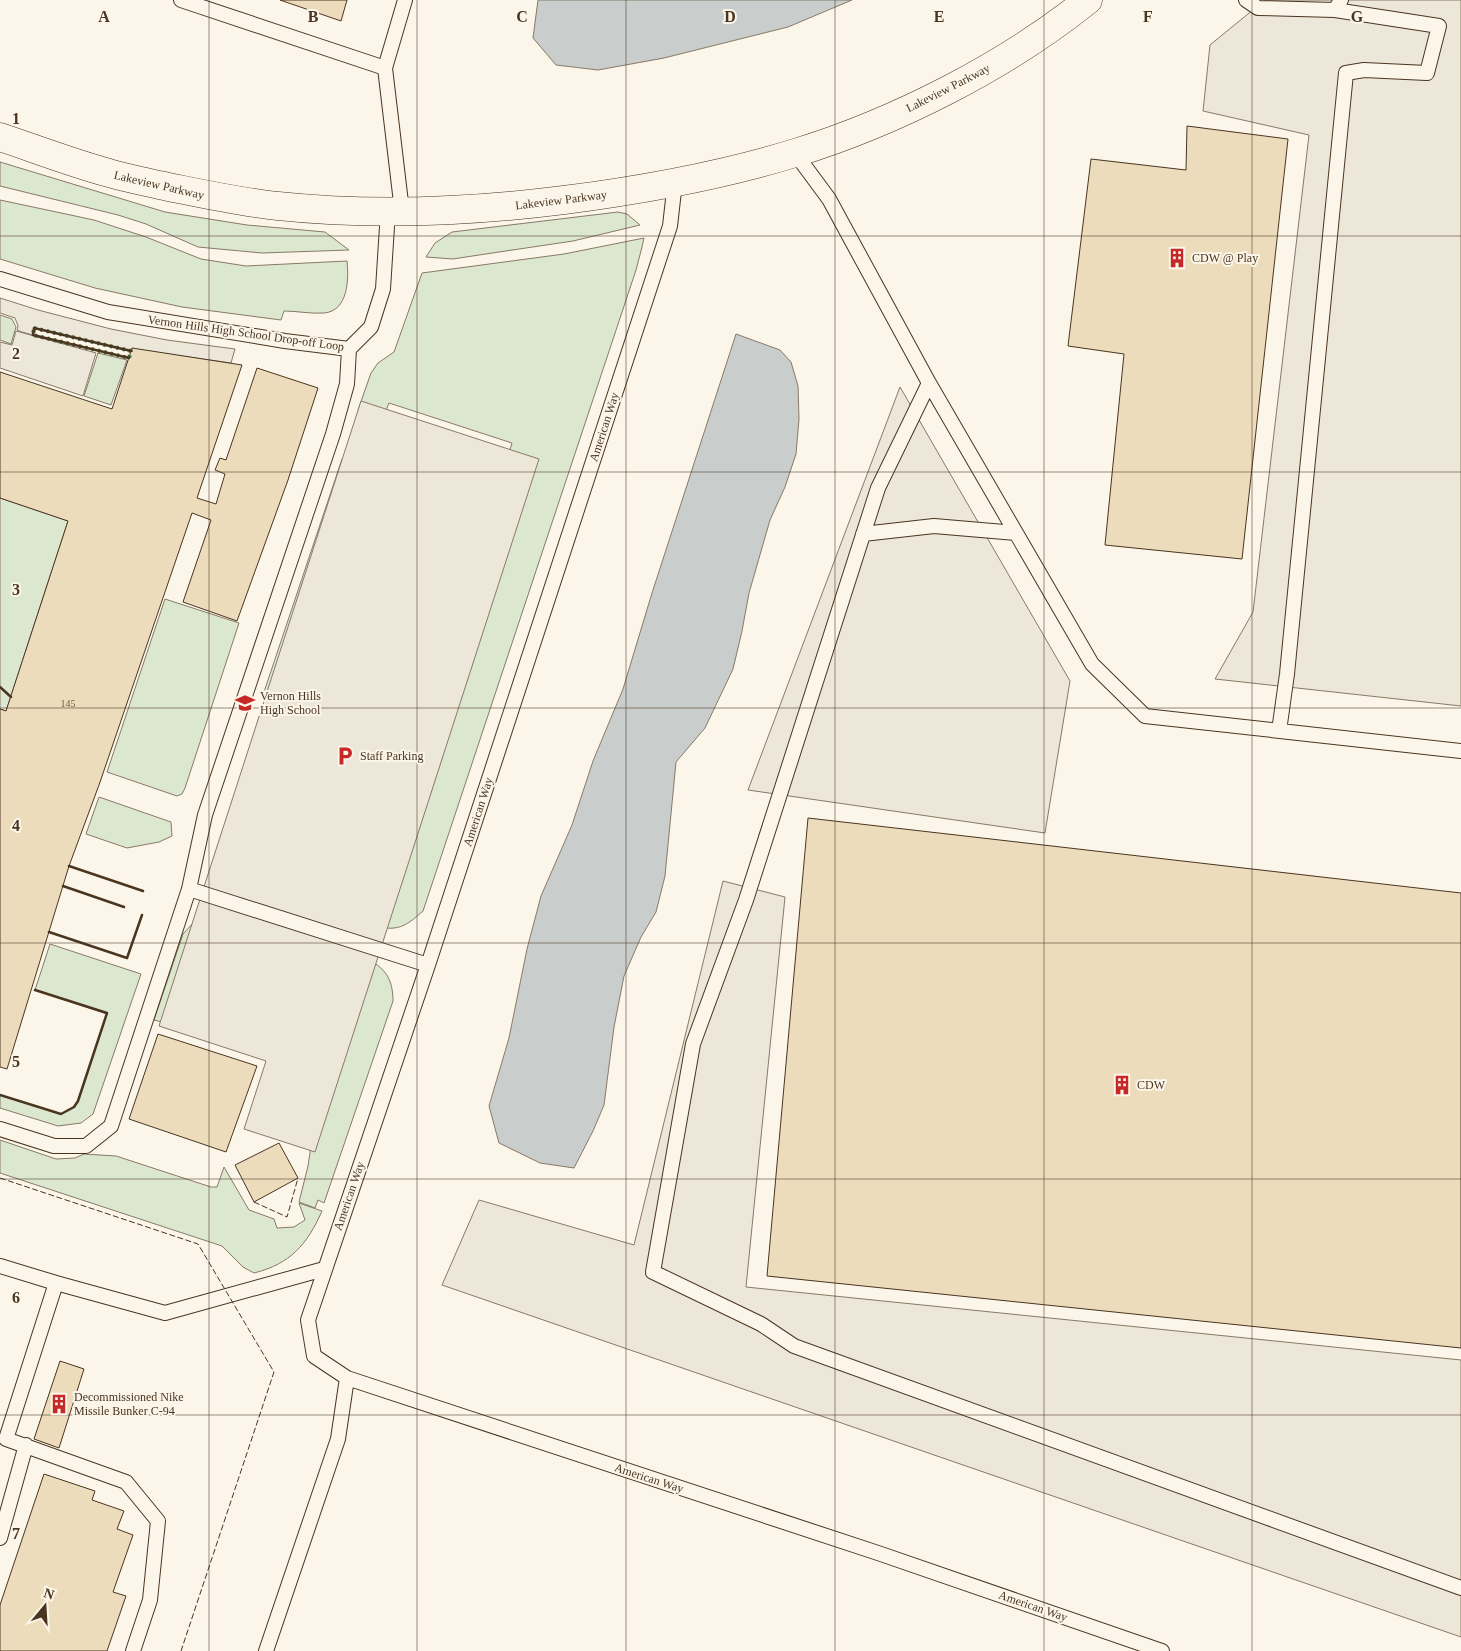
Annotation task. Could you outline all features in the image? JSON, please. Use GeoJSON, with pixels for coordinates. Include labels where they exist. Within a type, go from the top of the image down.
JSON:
{"type":"FeatureCollection","features":[{"type":"Feature","properties":{"kind":"street","name":"Lakeview Parkway"},"geometry":{"type":"LineString","coordinates":[[0,137],[111,174],[210,196],[277,206],[349,211],[432,211],[516,206],[620,193],[728,171],[795,153],[872,125],[971,78],[1030,42],[1088,0]]}},
{"type":"Feature","properties":{"kind":"lane"},"geometry":{"type":"LineString","coordinates":[[181,0],[385,68],[405,0]]}},
{"type":"Feature","properties":{"kind":"lane"},"geometry":{"type":"LineString","coordinates":[[1246,0],[1258,8],[1338,5],[1439,26],[1427,73],[1364,70],[1346,73],[1279,731]]}},
{"type":"Feature","properties":{"kind":"lane","name":"Vernon Hills High School Drop-off Loop"},"geometry":{"type":"LineString","coordinates":[[0,279],[108,312],[285,341],[349,349],[371,326],[383,290],[395,211],[385,68]]}},
{"type":"Feature","properties":{"kind":"lane"},"geometry":{"type":"LineString","coordinates":[[795,153],[829,199],[929,382],[1092,664],[1145,716],[1461,751]]}},
{"type":"Feature","properties":{"kind":"lane","name":"American Way"},"geometry":{"type":"LineString","coordinates":[[675,182],[670,226],[428,964],[308,1320],[314,1356],[347,1378],[878,1553],[1162,1651]]}},
{"type":"Feature","properties":{"kind":"lane"},"geometry":{"type":"LineString","coordinates":[[0,1128],[54,1146],[86,1146],[112,1126],[189,889],[205,815],[333,434],[347,384],[349,349]]}},
{"type":"Feature","properties":{"kind":"lane"},"geometry":{"type":"LineString","coordinates":[[929,382],[878,488],[746,900],[693,1044],[653,1272],[761,1324],[794,1346],[1461,1588]]}},
{"type":"Feature","properties":{"kind":"lane"},"geometry":{"type":"LineString","coordinates":[[863,534],[934,526],[1016,533]]}},
{"type":"Feature","properties":{"kind":"lane"},"geometry":{"type":"LineString","coordinates":[[189,889],[428,964]]}},
{"type":"Feature","properties":{"kind":"lane"},"geometry":{"type":"LineString","coordinates":[[0,1266],[165,1313],[324,1269]]}},
{"type":"Feature","properties":{"kind":"lane"},"geometry":{"type":"LineString","coordinates":[[56,1283],[6,1439],[126,1482],[158,1521],[150,1600],[133,1651]]}},
{"type":"Feature","properties":{"kind":"lane"},"geometry":{"type":"LineString","coordinates":[[266,1651],[338,1439],[347,1378]]}},
{"type":"Feature","properties":{"kind":"lane"},"geometry":{"type":"LineString","coordinates":[[0,1538],[26,1445]]}},
{"type":"Feature","properties":{"kind":"green space"},"geometry":{"type":"Polygon","coordinates":[[[0,162],[165,212],[247,225],[325,232],[349,250],[262,253],[198,247],[146,224],[118,215],[0,186],[0,162]]]}},
{"type":"Feature","properties":{"kind":"green space"},"geometry":{"type":"Polygon","coordinates":[[[0,200],[94,220],[146,237],[201,259],[246,266],[347,261],[348,277],[345,293],[338,307],[332,311],[319,313],[284,311],[281,320],[182,307],[95,288],[0,259],[0,200]]]}},
{"type":"Feature","properties":{"kind":"green space"},"geometry":{"type":"Polygon","coordinates":[[[618,212],[627,214],[640,225],[573,241],[453,259],[426,257],[435,243],[452,232],[618,212]]]}},
{"type":"Feature","properties":{"kind":"green space"},"geometry":{"type":"Polygon","coordinates":[[[644,238],[636,270],[423,911],[403,926],[392,928],[378,927],[512,443],[389,403],[379,428],[358,410],[371,373],[378,363],[394,352],[422,273],[564,254],[644,238]]]}},
{"type":"Feature","properties":{"kind":"green space"},"geometry":{"type":"Polygon","coordinates":[[[0,315],[12,319],[16,327],[11,344],[0,340],[0,315]]]}},
{"type":"Feature","properties":{"kind":"green space"},"geometry":{"type":"Polygon","coordinates":[[[98,353],[127,360],[111,405],[84,396],[98,353]]]}},
{"type":"Feature","properties":{"kind":"green space"},"geometry":{"type":"Polygon","coordinates":[[[346,458],[270,694],[264,692],[342,459],[346,458]]]}},
{"type":"Feature","properties":{"kind":"green space"},"geometry":{"type":"Polygon","coordinates":[[[0,498],[68,521],[6,711],[0,709],[0,498]]]}},
{"type":"Feature","properties":{"kind":"green space"},"geometry":{"type":"Polygon","coordinates":[[[165,599],[239,623],[185,788],[182,794],[177,796],[107,772],[165,599]]]}},
{"type":"Feature","properties":{"kind":"green space"},"geometry":{"type":"Polygon","coordinates":[[[99,797],[171,822],[172,836],[159,842],[127,848],[86,834],[99,797]]]}},
{"type":"Feature","properties":{"kind":"green space"},"geometry":{"type":"Polygon","coordinates":[[[194,922],[162,1022],[154,1020],[183,934],[194,922]]]}},
{"type":"Feature","properties":{"kind":"green space"},"geometry":{"type":"Polygon","coordinates":[[[50,944],[141,974],[93,1114],[81,1123],[58,1126],[0,1108],[0,1095],[61,1114],[74,1107],[107,1014],[35,990],[50,944]]]}},
{"type":"Feature","properties":{"kind":"green space"},"geometry":{"type":"Polygon","coordinates":[[[369,960],[385,972],[388,977],[392,988],[393,1001],[324,1203],[318,1200],[315,1208],[299,1202],[311,1146],[369,960]]]}},
{"type":"Feature","properties":{"kind":"green space"},"geometry":{"type":"Polygon","coordinates":[[[0,1140],[56,1159],[75,1158],[84,1154],[116,1156],[211,1187],[217,1187],[224,1167],[249,1210],[274,1219],[277,1228],[294,1227],[305,1220],[299,1203],[322,1211],[310,1234],[296,1251],[278,1264],[254,1273],[243,1267],[222,1246],[0,1173],[0,1140]]]}},
{"type":"Feature","properties":{"kind":"shaded area"},"geometry":{"type":"Polygon","coordinates":[[[538,0],[852,0],[788,27],[664,58],[598,70],[556,65],[533,38],[538,0]]]}},
{"type":"Feature","properties":{"kind":"shaded area"},"geometry":{"type":"Polygon","coordinates":[[[1265,0],[1461,0],[1461,706],[1215,679],[1253,612],[1309,135],[1203,111],[1210,45],[1265,0]]]}},
{"type":"Feature","properties":{"kind":"shaded area"},"geometry":{"type":"Polygon","coordinates":[[[0,298],[111,329],[167,340],[235,349],[231,363],[132,349],[131,351],[35,328],[33,335],[17,330],[18,326],[15,318],[0,313],[0,298]]]}},
{"type":"Feature","properties":{"kind":"shaded area"},"geometry":{"type":"Polygon","coordinates":[[[16,331],[96,353],[83,396],[0,368],[0,342],[12,345],[16,331]]]}},
{"type":"Feature","properties":{"kind":"shaded area"},"geometry":{"type":"Polygon","coordinates":[[[736,334],[780,350],[791,362],[798,386],[799,419],[796,454],[785,487],[770,520],[749,593],[733,669],[705,728],[676,762],[665,876],[656,912],[641,937],[624,976],[614,1027],[604,1105],[574,1168],[540,1163],[499,1143],[489,1106],[509,1038],[527,949],[541,896],[572,825],[593,761],[623,689],[736,334]]]}},
{"type":"Feature","properties":{"kind":"shaded area"},"geometry":{"type":"Polygon","coordinates":[[[900,387],[1070,681],[1045,833],[748,790],[900,387]]]}},
{"type":"Feature","properties":{"kind":"shaded area","name":"Staff Parking"},"geometry":{"type":"Polygon","coordinates":[[[361,401],[539,459],[315,1152],[244,1129],[266,1061],[159,1026],[361,401]]]}},
{"type":"Feature","properties":{"kind":"shaded area"},"geometry":{"type":"Polygon","coordinates":[[[723,881],[785,897],[746,1287],[1461,1360],[1461,1637],[442,1285],[479,1200],[634,1245],[723,881]]]}},
{"type":"Feature","properties":{"kind":"building"},"geometry":{"type":"Polygon","coordinates":[[[280,0],[347,0],[341,21],[280,0]]]}},
{"type":"Feature","properties":{"kind":"building","name":"CDW @ Play"},"geometry":{"type":"Polygon","coordinates":[[[1187,126],[1288,139],[1242,559],[1105,545],[1124,354],[1068,346],[1091,159],[1186,170],[1187,126]]]}},
{"type":"Feature","properties":{"kind":"building"},"geometry":{"type":"Polygon","coordinates":[[[132,348],[242,365],[197,498],[216,504],[225,474],[215,470],[220,458],[226,460],[257,368],[318,388],[288,480],[237,621],[183,602],[211,520],[192,513],[99,785],[69,866],[7,1069],[0,1067],[0,709],[6,711],[68,521],[0,498],[0,372],[112,409],[132,348]]]}},
{"type":"Feature","properties":{"kind":"building","name":"CDW"},"geometry":{"type":"Polygon","coordinates":[[[808,818],[1461,893],[1461,1348],[767,1276],[808,818]]]}},
{"type":"Feature","properties":{"kind":"building"},"geometry":{"type":"Polygon","coordinates":[[[158,1034],[257,1066],[226,1152],[129,1119],[158,1034]]]}},
{"type":"Feature","properties":{"kind":"building"},"geometry":{"type":"Polygon","coordinates":[[[279,1143],[298,1178],[254,1202],[235,1165],[279,1143]]]}},
{"type":"Feature","properties":{"kind":"building","name":"Decommissioned Nike Missile Bunker C-94"},"geometry":{"type":"Polygon","coordinates":[[[60,1361],[84,1369],[59,1448],[34,1439],[60,1361]]]}},
{"type":"Feature","properties":{"kind":"building"},"geometry":{"type":"Polygon","coordinates":[[[44,1474],[95,1491],[92,1500],[124,1511],[117,1529],[133,1535],[113,1592],[126,1596],[107,1651],[0,1651],[0,1605],[44,1474]]]}},
{"type":"Feature","properties":{"kind":"hedge"},"geometry":{"type":"LineString","coordinates":[[34,328],[131,351],[129,358],[33,335],[34,328]]}},
{"type":"Feature","properties":{"kind":"fence"},"geometry":{"type":"LineString","coordinates":[[0,1178],[198,1244],[274,1372],[181,1651]]}},
{"type":"Feature","properties":{"kind":"fence"},"geometry":{"type":"LineString","coordinates":[[254,1202],[287,1217],[298,1178]]}},
{"type":"Feature","properties":{"kind":"wall"},"geometry":{"type":"LineString","coordinates":[[129,358],[33,335],[34,328],[131,351]]}},
{"type":"Feature","properties":{"kind":"wall"},"geometry":{"type":"LineString","coordinates":[[0,687],[11,697]]}},
{"type":"Feature","properties":{"kind":"wall"},"geometry":{"type":"LineString","coordinates":[[69,866],[143,891]]}},
{"type":"Feature","properties":{"kind":"wall"},"geometry":{"type":"LineString","coordinates":[[63,886],[124,907]]}},
{"type":"Feature","properties":{"kind":"wall"},"geometry":{"type":"LineString","coordinates":[[49,932],[127,958],[142,915]]}},
{"type":"Feature","properties":{"kind":"wall"},"geometry":{"type":"LineString","coordinates":[[0,1095],[61,1114],[74,1107],[78,1101],[107,1013],[35,990]]}},
{"type":"Feature","properties":{"kind":"place","name":"CDW @ Play"},"geometry":{"type":"Point","coordinates":[1177,258]}},
{"type":"Feature","properties":{"kind":"place","name":"Vernon Hills High School"},"geometry":{"type":"Point","coordinates":[245,703]}},
{"type":"Feature","properties":{"kind":"place","name":"Staff Parking"},"geometry":{"type":"Point","coordinates":[345,756]}},
{"type":"Feature","properties":{"kind":"place","name":"CDW"},"geometry":{"type":"Point","coordinates":[1122,1085]}},
{"type":"Feature","properties":{"kind":"place","name":"Decommissioned Nike Missile Bunker C-94"},"geometry":{"type":"Point","coordinates":[59,1404]}}]}
